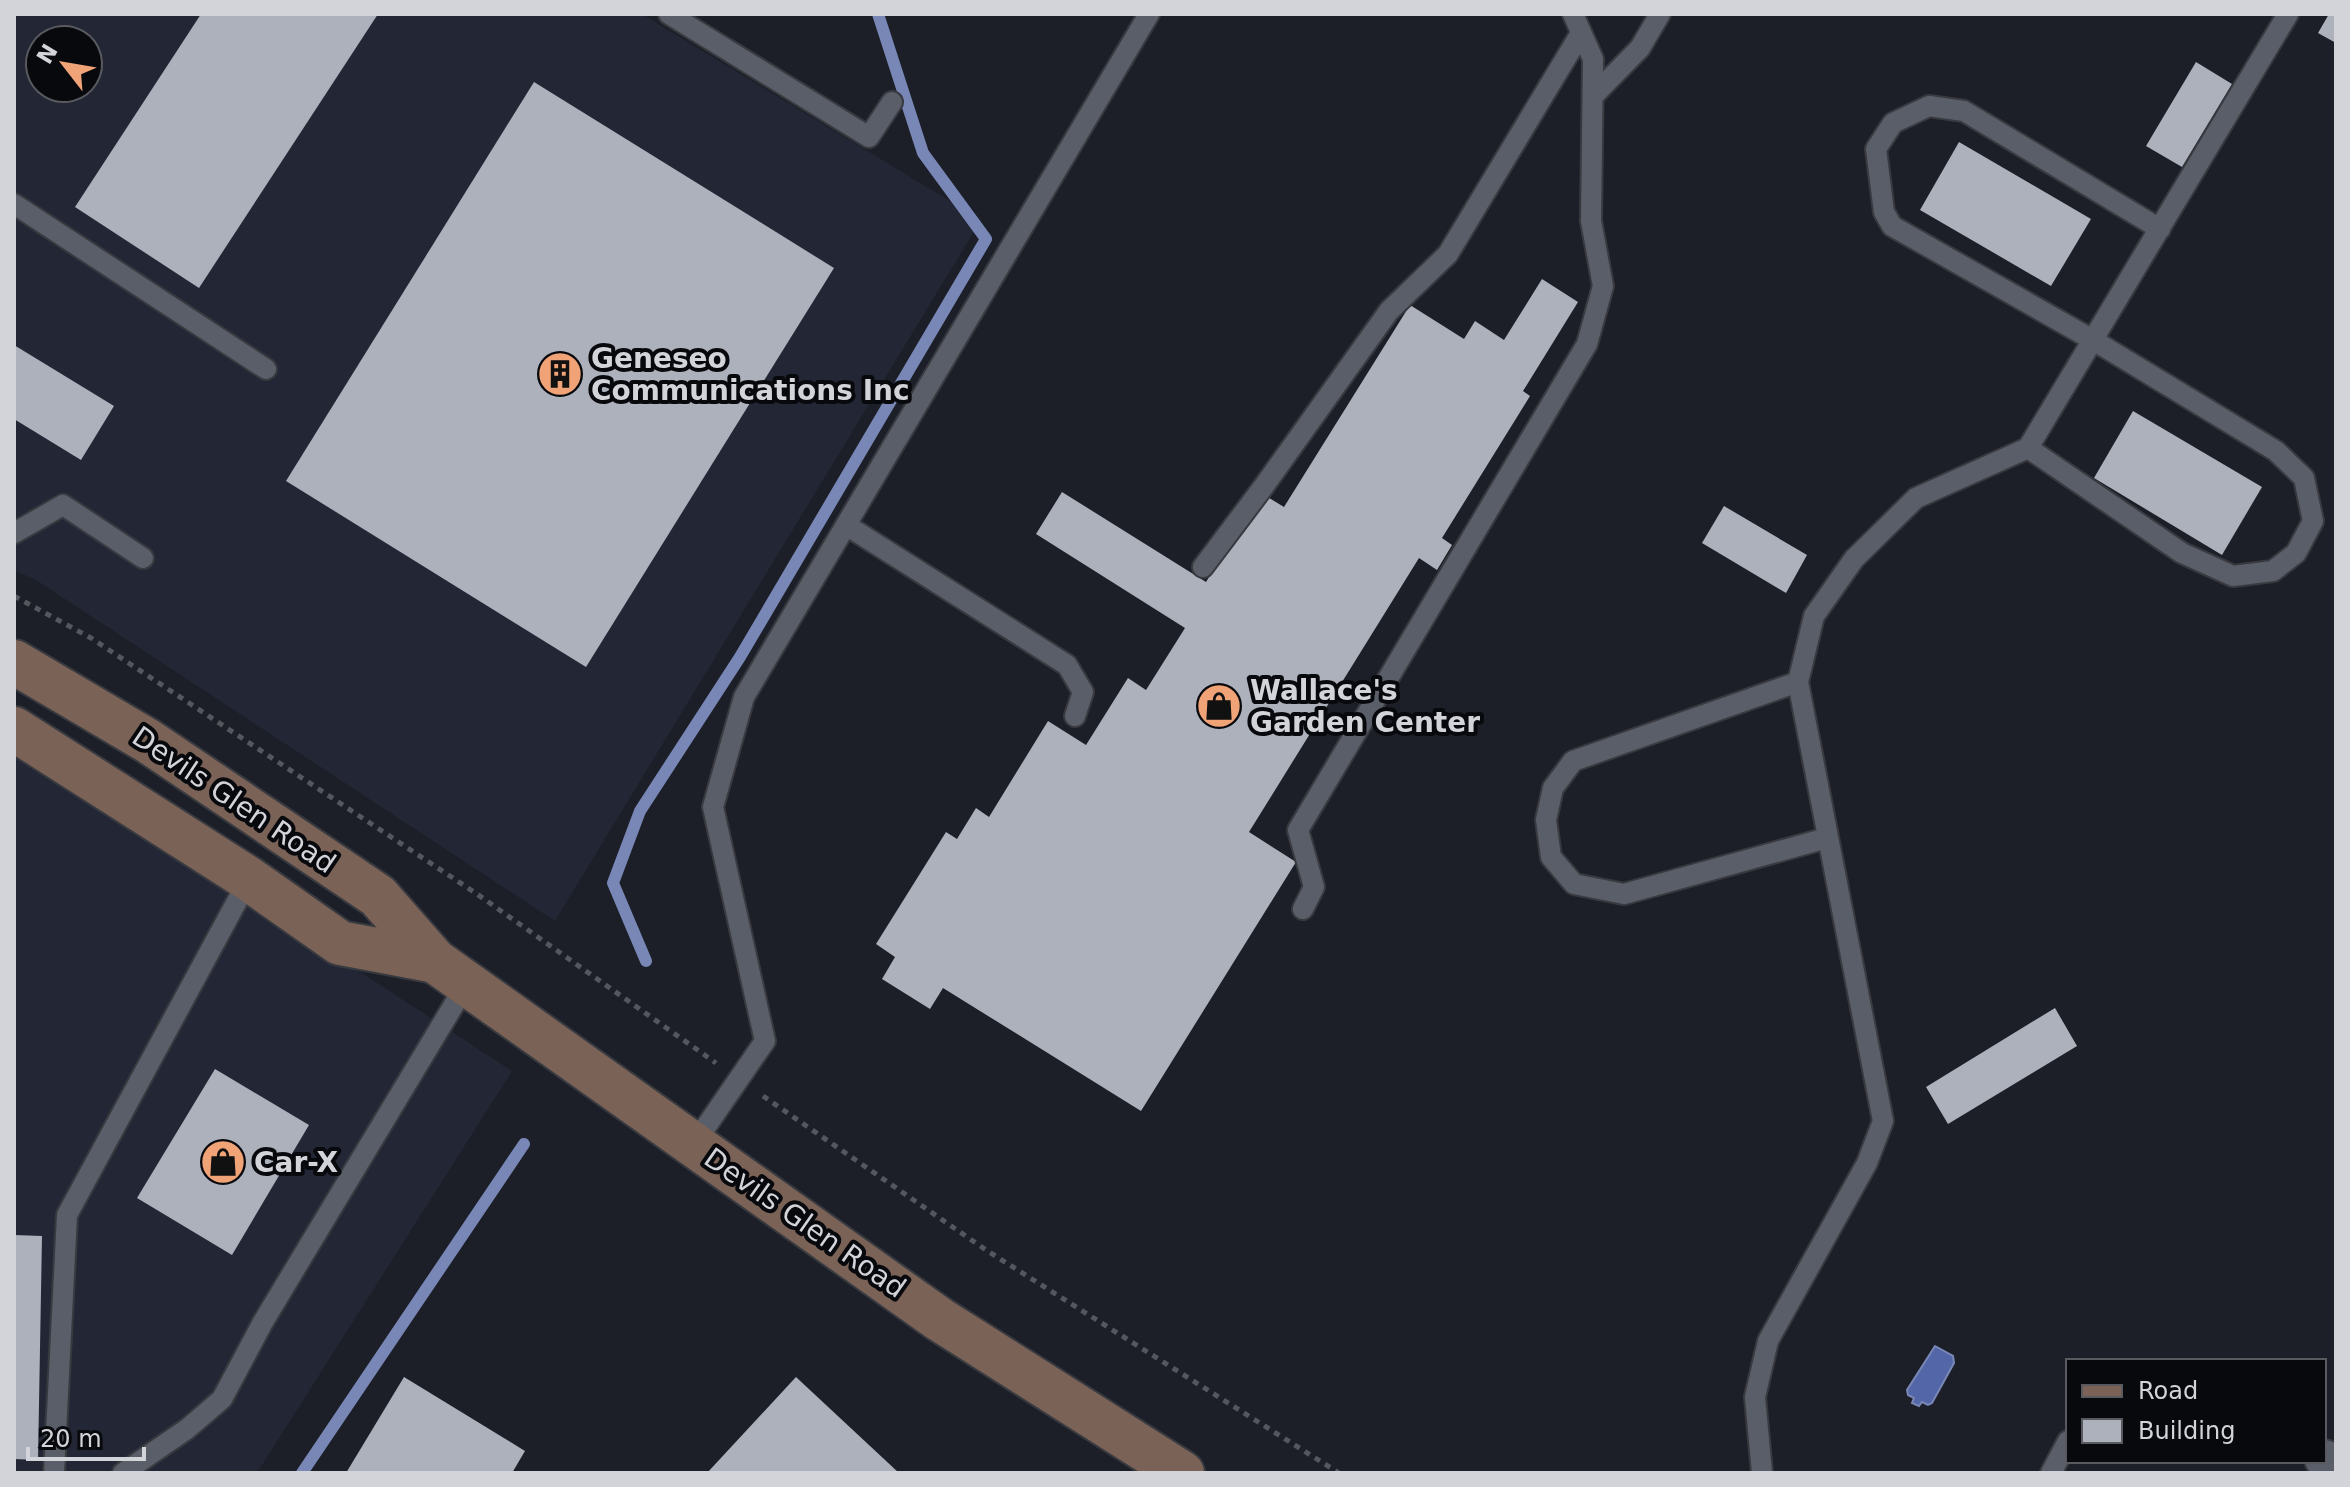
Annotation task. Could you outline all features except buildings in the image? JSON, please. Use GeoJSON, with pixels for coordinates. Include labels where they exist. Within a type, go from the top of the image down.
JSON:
{"type":"FeatureCollection","features":[{"type":"Feature","properties":{"kind":"main road","name":"Devils Glen Road"},"geometry":{"type":"LineString","coordinates":[[14,662],[148,741],[378,896],[451,972],[939,1319],[1182,1473]]}},
{"type":"Feature","properties":{"kind":"main road","name":"Devils Glen Road"},"geometry":{"type":"LineString","coordinates":[[14,729],[249,879],[340,943],[451,972]]}},
{"type":"Feature","properties":{"kind":"lane"},"geometry":{"type":"LineString","coordinates":[[669,14],[869,137],[892,102]]}},
{"type":"Feature","properties":{"kind":"lane"},"geometry":{"type":"LineString","coordinates":[[694,1144],[765,1041],[713,807],[744,697],[1149,14]]}},
{"type":"Feature","properties":{"kind":"lane"},"geometry":{"type":"LineString","coordinates":[[1593,96],[1640,48],[1660,14]]}},
{"type":"Feature","properties":{"kind":"lane"},"geometry":{"type":"LineString","coordinates":[[1762,1473],[1755,1397],[1768,1341],[1867,1163],[1883,1121],[1798,682],[1814,616],[1854,559],[1916,498],[2028,448],[2288,14]]}},
{"type":"Feature","properties":{"kind":"lane"},"geometry":{"type":"LineString","coordinates":[[1303,909],[1314,887],[1298,830],[1587,344],[1603,286],[1591,221],[1593,59],[1577,23]]}},
{"type":"Feature","properties":{"kind":"lane"},"geometry":{"type":"LineString","coordinates":[[1203,567],[1389,311],[1448,254],[1577,23]]}},
{"type":"Feature","properties":{"kind":"lane"},"geometry":{"type":"LineString","coordinates":[[2028,448],[2182,553],[2233,576],[2273,571],[2296,553],[2313,521],[2304,478],[2276,451],[2093,340],[1892,226],[1884,212],[1876,149],[1893,123],[1929,106],[1964,111],[2160,229]]}},
{"type":"Feature","properties":{"kind":"lane"},"geometry":{"type":"LineString","coordinates":[[14,204],[266,369]]}},
{"type":"Feature","properties":{"kind":"lane"},"geometry":{"type":"LineString","coordinates":[[14,533],[63,505],[143,558]]}},
{"type":"Feature","properties":{"kind":"lane"},"geometry":{"type":"LineString","coordinates":[[846,525],[1067,665],[1083,692],[1075,716]]}},
{"type":"Feature","properties":{"kind":"lane"},"geometry":{"type":"LineString","coordinates":[[1798,682],[1573,761],[1553,788],[1546,820],[1551,857],[1574,884],[1624,894],[1827,838]]}},
{"type":"Feature","properties":{"kind":"lane"},"geometry":{"type":"LineString","coordinates":[[54,1473],[67,1215],[249,879]]}},
{"type":"Feature","properties":{"kind":"lane"},"geometry":{"type":"LineString","coordinates":[[123,1473],[187,1429],[222,1399],[451,972]]}},
{"type":"Feature","properties":{"kind":"lane"},"geometry":{"type":"LineString","coordinates":[[2051,1473],[2066,1445]]}},
{"type":"Feature","properties":{"kind":"path"},"geometry":{"type":"LineString","coordinates":[[14,596],[91,638],[464,885],[986,1250],[1339,1473]]}},
{"type":"Feature","properties":{"kind":"shaded area"},"geometry":{"type":"Polygon","coordinates":[[[14,14],[642,14],[981,220],[555,921],[36,580],[14,570],[14,14]]]}},
{"type":"Feature","properties":{"kind":"shaded area"},"geometry":{"type":"Polygon","coordinates":[[[14,746],[512,1071],[257,1473],[14,1473],[14,746]]]}},
{"type":"Feature","properties":{"kind":"water"},"geometry":{"type":"Polygon","coordinates":[[[1935,1346],[1953,1356],[1954,1363],[1932,1403],[1922,1402],[1919,1406],[1912,1403],[1914,1398],[1908,1395],[1907,1390],[1935,1346]]]}},
{"type":"Feature","properties":{"kind":"waterway"},"geometry":{"type":"LineString","coordinates":[[646,961],[613,883],[640,811],[740,657],[986,239],[923,153],[878,14]]}},
{"type":"Feature","properties":{"kind":"waterway"},"geometry":{"type":"LineString","coordinates":[[302,1473],[524,1144]]}},
{"type":"Feature","properties":{"kind":"place","name":"Geneseo Communications Inc"},"geometry":{"type":"Point","coordinates":[560,374]}},
{"type":"Feature","properties":{"kind":"place","name":"Wallace's Garden Center"},"geometry":{"type":"Point","coordinates":[1219,706]}},
{"type":"Feature","properties":{"kind":"place","name":"Car-X"},"geometry":{"type":"Point","coordinates":[223,1162]}}]}
